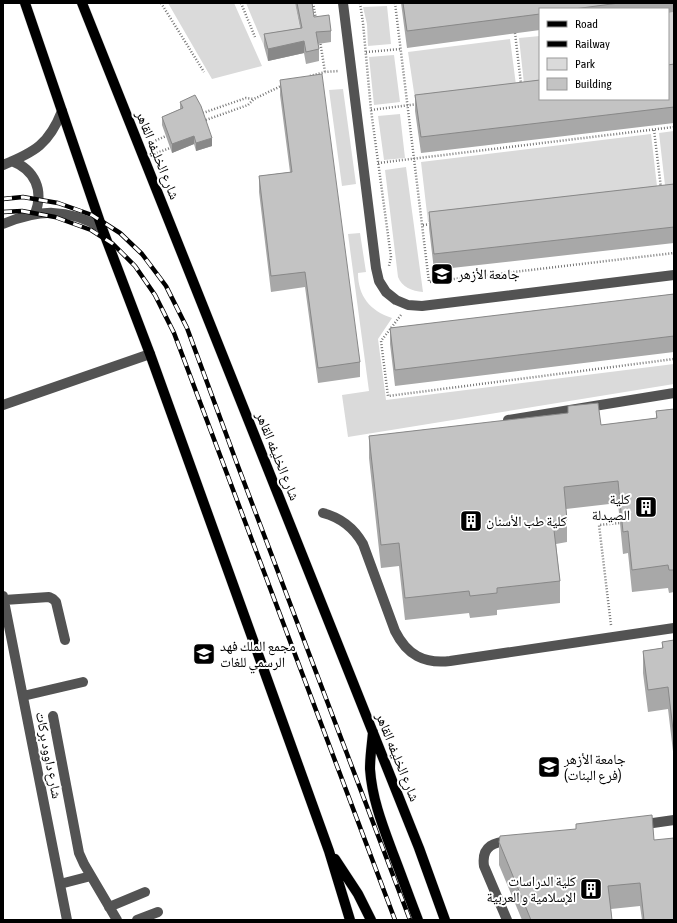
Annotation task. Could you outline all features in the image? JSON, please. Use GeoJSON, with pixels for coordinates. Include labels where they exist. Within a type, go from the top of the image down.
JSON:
{"type":"FeatureCollection","features":[{"type":"Feature","properties":{"kind":"main road"},"geometry":{"type":"LineString","coordinates":[[25,3],[102,228],[150,354],[329,851],[350,920]]}},
{"type":"Feature","properties":{"kind":"main road","name":"شارع الخليفه القاهر"},"geometry":{"type":"LineString","coordinates":[[82,3],[419,848],[445,920]]}},
{"type":"Feature","properties":{"kind":"main road"},"geometry":{"type":"LineString","coordinates":[[373,732],[370,753],[370,769],[376,804],[418,920]]}},
{"type":"Feature","properties":{"kind":"main road"},"geometry":{"type":"LineString","coordinates":[[329,851],[358,894],[367,909],[371,920]]}},
{"type":"Feature","properties":{"kind":"street"},"geometry":{"type":"LineString","coordinates":[[343,3],[376,268],[379,281],[386,292],[396,300],[408,305],[422,306],[674,275]]}},
{"type":"Feature","properties":{"kind":"street"},"geometry":{"type":"LineString","coordinates":[[7,163],[26,156],[43,143],[51,135],[58,123],[62,111]]}},
{"type":"Feature","properties":{"kind":"street"},"geometry":{"type":"LineString","coordinates":[[7,163],[20,164],[32,175],[36,182],[39,198],[36,214]]}},
{"type":"Feature","properties":{"kind":"street"},"geometry":{"type":"LineString","coordinates":[[3,224],[19,217],[54,213],[79,217],[102,228]]}},
{"type":"Feature","properties":{"kind":"street"},"geometry":{"type":"LineString","coordinates":[[3,405],[150,354]]}},
{"type":"Feature","properties":{"kind":"street"},"geometry":{"type":"LineString","coordinates":[[501,422],[674,392]]}},
{"type":"Feature","properties":{"kind":"street"},"geometry":{"type":"LineString","coordinates":[[323,513],[332,515],[347,524],[359,536],[395,631],[400,640],[413,654],[431,661],[441,662],[674,628]]}},
{"type":"Feature","properties":{"kind":"street"},"geometry":{"type":"LineString","coordinates":[[3,598],[49,597],[53,599],[56,602],[65,640]]}},
{"type":"Feature","properties":{"kind":"street","name":"شارع داوود بركات"},"geometry":{"type":"LineString","coordinates":[[3,598],[67,920]]}},
{"type":"Feature","properties":{"kind":"street"},"geometry":{"type":"LineString","coordinates":[[23,696],[83,682]]}},
{"type":"Feature","properties":{"kind":"street"},"geometry":{"type":"LineString","coordinates":[[53,716],[80,853],[91,876],[117,920]]}},
{"type":"Feature","properties":{"kind":"street"},"geometry":{"type":"LineString","coordinates":[[628,826],[674,820]]}},
{"type":"Feature","properties":{"kind":"street"},"geometry":{"type":"LineString","coordinates":[[507,920],[484,866],[483,858],[491,845],[499,842],[522,839]]}},
{"type":"Feature","properties":{"kind":"street"},"geometry":{"type":"LineString","coordinates":[[60,884],[91,876]]}},
{"type":"Feature","properties":{"kind":"street"},"geometry":{"type":"LineString","coordinates":[[109,907],[145,892]]}},
{"type":"Feature","properties":{"kind":"street"},"geometry":{"type":"LineString","coordinates":[[137,920],[158,912]]}},
{"type":"Feature","properties":{"kind":"path"},"geometry":{"type":"LineString","coordinates":[[161,3],[204,72]]}},
{"type":"Feature","properties":{"kind":"path"},"geometry":{"type":"LineString","coordinates":[[241,3],[255,37]]}},
{"type":"Feature","properties":{"kind":"path"},"geometry":{"type":"LineString","coordinates":[[313,3],[316,19]]}},
{"type":"Feature","properties":{"kind":"path"},"geometry":{"type":"LineString","coordinates":[[360,3],[371,110],[391,257],[388,269],[379,281]]}},
{"type":"Feature","properties":{"kind":"path"},"geometry":{"type":"LineString","coordinates":[[395,3],[429,282],[674,253]]}},
{"type":"Feature","properties":{"kind":"path"},"geometry":{"type":"LineString","coordinates":[[515,33],[522,91]]}},
{"type":"Feature","properties":{"kind":"path"},"geometry":{"type":"LineString","coordinates":[[319,34],[325,72]]}},
{"type":"Feature","properties":{"kind":"path"},"geometry":{"type":"LineString","coordinates":[[366,52],[401,49]]}},
{"type":"Feature","properties":{"kind":"path"},"geometry":{"type":"LineString","coordinates":[[305,77],[325,72],[351,69]]}},
{"type":"Feature","properties":{"kind":"path"},"geometry":{"type":"LineString","coordinates":[[202,121],[248,105],[254,99],[287,84]]}},
{"type":"Feature","properties":{"kind":"path"},"geometry":{"type":"LineString","coordinates":[[199,114],[246,98],[254,99]]}},
{"type":"Feature","properties":{"kind":"path"},"geometry":{"type":"LineString","coordinates":[[371,110],[423,103]]}},
{"type":"Feature","properties":{"kind":"path"},"geometry":{"type":"LineString","coordinates":[[378,163],[674,127]]}},
{"type":"Feature","properties":{"kind":"path"},"geometry":{"type":"LineString","coordinates":[[654,130],[661,191]]}},
{"type":"Feature","properties":{"kind":"path"},"geometry":{"type":"LineString","coordinates":[[140,147],[166,136]]}},
{"type":"Feature","properties":{"kind":"path"},"geometry":{"type":"LineString","coordinates":[[144,157],[170,148]]}},
{"type":"Feature","properties":{"kind":"path"},"geometry":{"type":"LineString","coordinates":[[423,225],[438,224]]}},
{"type":"Feature","properties":{"kind":"path"},"geometry":{"type":"LineString","coordinates":[[408,305],[381,342],[388,396],[674,359]]}},
{"type":"Feature","properties":{"kind":"path"},"geometry":{"type":"LineString","coordinates":[[612,637],[599,525],[620,523]]}},
{"type":"Feature","properties":{"kind":"green space"},"geometry":{"type":"Polygon","coordinates":[[[168,3],[234,3],[262,66],[212,79],[168,3]]]}},
{"type":"Feature","properties":{"kind":"green space"},"geometry":{"type":"Polygon","coordinates":[[[246,3],[295,3],[302,40],[264,46],[246,3]]]}},
{"type":"Feature","properties":{"kind":"green space"},"geometry":{"type":"Polygon","coordinates":[[[387,6],[391,44],[368,46],[367,24],[363,7],[387,6]]]}},
{"type":"Feature","properties":{"kind":"green space"},"geometry":{"type":"Polygon","coordinates":[[[674,12],[674,66],[669,67],[669,13],[674,12]]]}},
{"type":"Feature","properties":{"kind":"green space"},"geometry":{"type":"Polygon","coordinates":[[[539,36],[539,82],[524,84],[519,38],[539,36]]]}},
{"type":"Feature","properties":{"kind":"green space"},"geometry":{"type":"Polygon","coordinates":[[[510,39],[516,85],[415,99],[408,52],[510,39]]]}},
{"type":"Feature","properties":{"kind":"green space"},"geometry":{"type":"Polygon","coordinates":[[[394,55],[400,102],[374,105],[369,57],[394,55]]]}},
{"type":"Feature","properties":{"kind":"green space"},"geometry":{"type":"Polygon","coordinates":[[[343,89],[356,184],[342,186],[329,90],[343,89]]]}},
{"type":"Feature","properties":{"kind":"green space"},"geometry":{"type":"Polygon","coordinates":[[[400,114],[405,158],[384,160],[378,116],[400,114]]]}},
{"type":"Feature","properties":{"kind":"green space"},"geometry":{"type":"Polygon","coordinates":[[[674,131],[674,193],[666,194],[659,133],[674,131]]]}},
{"type":"Feature","properties":{"kind":"green space"},"geometry":{"type":"Polygon","coordinates":[[[651,134],[658,195],[428,222],[421,162],[651,134]]]}},
{"type":"Feature","properties":{"kind":"green space"},"geometry":{"type":"Polygon","coordinates":[[[406,167],[423,292],[408,288],[398,277],[385,170],[406,167]]]}},
{"type":"Feature","properties":{"kind":"green space"},"geometry":{"type":"Polygon","coordinates":[[[360,233],[366,272],[358,273],[360,289],[367,302],[372,307],[384,315],[392,318],[378,339],[386,400],[674,364],[674,384],[348,437],[342,395],[369,391],[348,234],[360,233]]]}},
{"type":"Feature","properties":{"kind":"building"},"geometry":{"type":"Polygon","coordinates":[[[297,3],[312,3],[314,17],[329,15],[331,31],[316,32],[319,49],[306,52],[304,41],[268,49],[264,34],[302,28],[297,3]]]}},
{"type":"Feature","properties":{"kind":"building"},"geometry":{"type":"Polygon","coordinates":[[[403,3],[619,3],[582,8],[539,8],[539,14],[407,31],[403,3]]]}},
{"type":"Feature","properties":{"kind":"building"},"geometry":{"type":"Polygon","coordinates":[[[674,64],[674,107],[421,137],[415,95],[539,80],[539,100],[669,100],[669,65],[674,64]]]}},
{"type":"Feature","properties":{"kind":"building"},"geometry":{"type":"Polygon","coordinates":[[[322,74],[360,362],[318,368],[305,272],[271,276],[259,176],[292,172],[280,80],[322,74]]]}},
{"type":"Feature","properties":{"kind":"building"},"geometry":{"type":"Polygon","coordinates":[[[195,95],[201,106],[212,138],[196,143],[194,136],[172,144],[162,117],[183,108],[180,102],[195,95]]]}},
{"type":"Feature","properties":{"kind":"building"},"geometry":{"type":"Polygon","coordinates":[[[674,184],[674,227],[434,254],[429,212],[674,184]]]}},
{"type":"Feature","properties":{"kind":"building"},"geometry":{"type":"Polygon","coordinates":[[[674,294],[674,336],[395,370],[390,328],[674,294]]]}},
{"type":"Feature","properties":{"kind":"building"},"geometry":{"type":"Polygon","coordinates":[[[598,403],[601,425],[657,418],[656,411],[674,409],[674,570],[669,570],[668,565],[632,570],[628,531],[623,532],[618,481],[564,487],[567,520],[553,522],[560,581],[497,588],[497,593],[470,596],[469,591],[405,598],[399,543],[381,545],[369,436],[568,413],[568,406],[598,403]]]}},
{"type":"Feature","properties":{"kind":"building"},"geometry":{"type":"Polygon","coordinates":[[[674,640],[674,738],[668,687],[648,690],[643,651],[663,648],[662,642],[674,640]]]}},
{"type":"Feature","properties":{"kind":"building","name":"كلية الدراسات الإسلامية و العربية"},"geometry":{"type":"Polygon","coordinates":[[[652,815],[654,840],[674,838],[674,920],[644,920],[640,883],[608,886],[612,920],[531,920],[499,842],[500,836],[576,829],[576,824],[652,815]]]}},
{"type":"Feature","properties":{"kind":"railway"},"geometry":{"type":"LineString","coordinates":[[3,199],[23,197],[58,203],[92,215],[120,233],[142,254],[166,286],[187,328],[410,920]]}},
{"type":"Feature","properties":{"kind":"railway"},"geometry":{"type":"LineString","coordinates":[[3,212],[22,211],[55,217],[91,230],[113,244],[135,266],[155,295],[174,333],[395,920]]}},
{"type":"Feature","properties":{"kind":"place","name":"جامعة الأزهر"},"geometry":{"type":"Point","coordinates":[442,274]}},
{"type":"Feature","properties":{"kind":"place","name":"كلية الصيدلة"},"geometry":{"type":"Point","coordinates":[646,507]}},
{"type":"Feature","properties":{"kind":"place","name":"كلية طب الأسنان"},"geometry":{"type":"Point","coordinates":[471,521]}},
{"type":"Feature","properties":{"kind":"place","name":"مجمع الملك فهد الرسمي للغات"},"geometry":{"type":"Point","coordinates":[204,654]}},
{"type":"Feature","properties":{"kind":"place","name":"جامعة الأزهر (فرع البنات)"},"geometry":{"type":"Point","coordinates":[549,767]}},
{"type":"Feature","properties":{"kind":"place","name":"كلية الدراسات الإسلامية و العربية"},"geometry":{"type":"Point","coordinates":[591,889]}}]}
